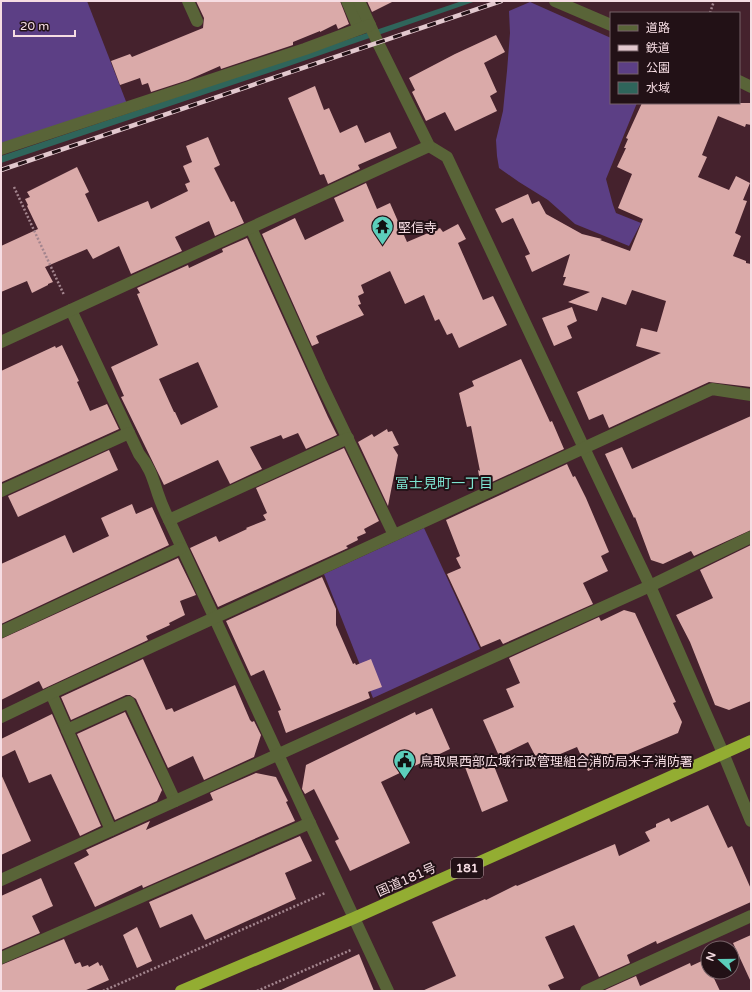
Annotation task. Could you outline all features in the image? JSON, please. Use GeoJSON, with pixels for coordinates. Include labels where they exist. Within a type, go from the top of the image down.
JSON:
{"type":"FeatureCollection","features":[{"type":"Feature","properties":{"kind":"highway","name":"国道181号"},"geometry":{"type":"LineString","coordinates":[[181,991],[354,918],[751,741]]}},
{"type":"Feature","properties":{"kind":"street"},"geometry":{"type":"LineString","coordinates":[[188,1],[198,21]]}},
{"type":"Feature","properties":{"kind":"street"},"geometry":{"type":"LineString","coordinates":[[347,1],[365,27],[429,146],[447,157],[650,586],[751,820]]}},
{"type":"Feature","properties":{"kind":"street"},"geometry":{"type":"LineString","coordinates":[[359,1],[365,27]]}},
{"type":"Feature","properties":{"kind":"street"},"geometry":{"type":"LineString","coordinates":[[555,1],[610,25]]}},
{"type":"Feature","properties":{"kind":"street"},"geometry":{"type":"LineString","coordinates":[[1,149],[305,49],[365,27]]}},
{"type":"Feature","properties":{"kind":"street"},"geometry":{"type":"LineString","coordinates":[[740,82],[751,87]]}},
{"type":"Feature","properties":{"kind":"street"},"geometry":{"type":"LineString","coordinates":[[1,342],[429,146]]}},
{"type":"Feature","properties":{"kind":"street"},"geometry":{"type":"LineString","coordinates":[[251,228],[320,381],[394,535]]}},
{"type":"Feature","properties":{"kind":"street"},"geometry":{"type":"LineString","coordinates":[[71,310],[129,433],[156,485],[168,520],[388,991]]}},
{"type":"Feature","properties":{"kind":"street"},"geometry":{"type":"LineString","coordinates":[[1,717],[712,390],[751,395]]}},
{"type":"Feature","properties":{"kind":"street"},"geometry":{"type":"LineString","coordinates":[[1,491],[129,433]]}},
{"type":"Feature","properties":{"kind":"street"},"geometry":{"type":"LineString","coordinates":[[168,520],[348,438]]}},
{"type":"Feature","properties":{"kind":"street"},"geometry":{"type":"LineString","coordinates":[[1,880],[650,586],[751,538]]}},
{"type":"Feature","properties":{"kind":"street"},"geometry":{"type":"LineString","coordinates":[[1,632],[182,548]]}},
{"type":"Feature","properties":{"kind":"street"},"geometry":{"type":"LineString","coordinates":[[51,693],[111,830]]}},
{"type":"Feature","properties":{"kind":"street"},"geometry":{"type":"LineString","coordinates":[[68,730],[129,702],[175,801]]}},
{"type":"Feature","properties":{"kind":"street"},"geometry":{"type":"LineString","coordinates":[[1,958],[310,823]]}},
{"type":"Feature","properties":{"kind":"street"},"geometry":{"type":"LineString","coordinates":[[586,991],[751,916]]}},
{"type":"Feature","properties":{"kind":"path"},"geometry":{"type":"LineString","coordinates":[[710,12],[714,1]]}},
{"type":"Feature","properties":{"kind":"path"},"geometry":{"type":"LineString","coordinates":[[14,187],[71,310]]}},
{"type":"Feature","properties":{"kind":"path"},"geometry":{"type":"LineString","coordinates":[[103,991],[326,893]]}},
{"type":"Feature","properties":{"kind":"path"},"geometry":{"type":"LineString","coordinates":[[257,991],[353,949]]}},
{"type":"Feature","properties":{"kind":"green space"},"geometry":{"type":"Polygon","coordinates":[[[1,1],[87,1],[127,104],[1,145],[1,1]]]}},
{"type":"Feature","properties":{"kind":"green space"},"geometry":{"type":"Polygon","coordinates":[[[530,2],[610,38],[610,104],[637,104],[606,179],[616,213],[641,223],[629,246],[575,224],[548,200],[499,168],[496,140],[503,111],[510,33],[509,11],[530,2]]]}},
{"type":"Feature","properties":{"kind":"green space"},"geometry":{"type":"Polygon","coordinates":[[[424,528],[480,649],[373,698],[324,574],[424,528]]]}},
{"type":"Feature","properties":{"kind":"water"},"geometry":{"type":"Polygon","coordinates":[[[462,1],[476,1],[1,163],[1,156],[462,1]]]}},
{"type":"Feature","properties":{"kind":"building"},"geometry":{"type":"Polygon","coordinates":[[[196,1],[340,1],[349,24],[338,29],[336,24],[320,32],[293,42],[293,45],[221,69],[220,66],[188,80],[151,92],[148,83],[142,85],[140,78],[120,85],[111,61],[130,54],[132,57],[203,28],[204,18],[196,1]]]}},
{"type":"Feature","properties":{"kind":"building"},"geometry":{"type":"Polygon","coordinates":[[[367,1],[394,1],[372,12],[367,1]]]}},
{"type":"Feature","properties":{"kind":"building"},"geometry":{"type":"Polygon","coordinates":[[[496,35],[505,52],[484,63],[497,92],[490,96],[497,111],[455,131],[445,112],[426,121],[412,92],[415,90],[409,78],[496,35]]]}},
{"type":"Feature","properties":{"kind":"building"},"geometry":{"type":"Polygon","coordinates":[[[315,86],[324,110],[329,108],[340,133],[357,125],[365,143],[390,132],[397,148],[358,165],[360,169],[328,184],[324,174],[320,175],[288,98],[315,86]]]}},
{"type":"Feature","properties":{"kind":"building"},"geometry":{"type":"Polygon","coordinates":[[[751,103],[751,125],[746,124],[745,127],[718,116],[702,155],[707,157],[698,177],[729,190],[736,176],[750,183],[743,200],[747,201],[735,233],[741,236],[733,256],[751,264],[751,387],[709,382],[609,428],[603,414],[589,420],[577,392],[661,353],[636,346],[641,328],[657,332],[666,301],[632,290],[626,305],[602,297],[597,311],[568,302],[590,292],[563,285],[566,277],[563,277],[570,254],[532,272],[525,256],[530,254],[513,218],[502,223],[495,209],[528,194],[532,204],[539,201],[546,214],[582,234],[602,239],[600,240],[630,251],[643,219],[618,208],[632,174],[617,167],[626,148],[624,148],[628,139],[626,138],[642,104],[751,103]]]}},
{"type":"Feature","properties":{"kind":"building"},"geometry":{"type":"Polygon","coordinates":[[[208,137],[220,165],[214,168],[231,202],[234,201],[244,223],[215,236],[209,221],[175,237],[182,251],[131,274],[119,246],[93,259],[87,249],[45,267],[53,282],[32,293],[27,281],[1,292],[1,246],[38,229],[27,206],[28,205],[25,199],[30,197],[27,192],[77,167],[89,192],[85,194],[98,222],[148,201],[151,209],[188,191],[185,184],[190,182],[183,166],[192,162],[186,146],[208,137]]]}},
{"type":"Feature","properties":{"kind":"building"},"geometry":{"type":"Polygon","coordinates":[[[366,183],[377,209],[390,203],[407,242],[440,228],[443,232],[458,224],[466,239],[458,243],[483,300],[493,296],[507,325],[459,348],[452,333],[447,335],[439,319],[435,321],[424,295],[405,304],[390,271],[361,285],[364,293],[358,296],[361,304],[358,305],[364,315],[316,336],[319,343],[312,346],[262,234],[295,218],[305,240],[344,221],[334,198],[366,183]]]}},
{"type":"Feature","properties":{"kind":"building"},"geometry":{"type":"Polygon","coordinates":[[[247,238],[337,435],[306,449],[298,433],[283,439],[281,435],[250,447],[262,469],[230,484],[218,460],[164,485],[121,397],[124,396],[111,367],[158,345],[137,294],[140,293],[137,288],[188,265],[189,268],[223,252],[222,249],[247,238]],[[198,362],[159,379],[181,425],[218,407],[198,362]]]}},
{"type":"Feature","properties":{"kind":"building"},"geometry":{"type":"Polygon","coordinates":[[[572,307],[577,321],[567,326],[572,338],[554,346],[542,318],[572,307]]]}},
{"type":"Feature","properties":{"kind":"building"},"geometry":{"type":"Polygon","coordinates":[[[62,345],[79,381],[77,382],[90,411],[107,404],[119,429],[2,482],[1,371],[55,346],[56,348],[62,345]]]}},
{"type":"Feature","properties":{"kind":"building"},"geometry":{"type":"Polygon","coordinates":[[[521,359],[550,422],[552,421],[564,449],[481,487],[478,470],[480,471],[471,426],[467,427],[459,393],[474,386],[472,381],[521,359]]]}},
{"type":"Feature","properties":{"kind":"building"},"geometry":{"type":"Polygon","coordinates":[[[751,416],[751,530],[694,556],[691,551],[663,564],[651,560],[635,517],[634,518],[605,454],[622,447],[632,469],[751,416]]]}},
{"type":"Feature","properties":{"kind":"building"},"geometry":{"type":"Polygon","coordinates":[[[387,429],[388,432],[392,431],[399,445],[393,447],[398,455],[388,506],[358,442],[372,434],[374,437],[387,429]]]}},
{"type":"Feature","properties":{"kind":"building"},"geometry":{"type":"Polygon","coordinates":[[[344,448],[379,521],[364,529],[366,533],[357,537],[358,540],[346,546],[348,548],[218,607],[190,548],[216,536],[219,542],[247,529],[246,528],[266,520],[263,515],[267,513],[256,488],[344,448]]]}},
{"type":"Feature","properties":{"kind":"building"},"geometry":{"type":"Polygon","coordinates":[[[109,450],[118,470],[18,517],[8,496],[109,450]]]}},
{"type":"Feature","properties":{"kind":"building"},"geometry":{"type":"Polygon","coordinates":[[[567,464],[586,498],[609,552],[601,556],[608,571],[583,583],[593,604],[503,644],[500,639],[481,647],[447,574],[461,568],[456,558],[460,556],[446,520],[567,464]]]}},
{"type":"Feature","properties":{"kind":"building"},"geometry":{"type":"Polygon","coordinates":[[[132,504],[136,514],[152,507],[169,545],[1,624],[1,564],[65,535],[73,553],[109,536],[101,518],[132,504]]]}},
{"type":"Feature","properties":{"kind":"building"},"geometry":{"type":"Polygon","coordinates":[[[751,545],[751,701],[729,710],[715,705],[690,642],[676,615],[713,598],[700,570],[751,545]]]}},
{"type":"Feature","properties":{"kind":"building"},"geometry":{"type":"Polygon","coordinates":[[[178,558],[196,595],[180,601],[185,615],[169,623],[170,625],[146,636],[148,640],[43,689],[39,681],[1,700],[1,639],[178,558]]]}},
{"type":"Feature","properties":{"kind":"building"},"geometry":{"type":"Polygon","coordinates":[[[322,577],[336,609],[336,625],[353,664],[355,663],[356,665],[371,659],[382,687],[368,692],[370,698],[286,733],[278,711],[281,710],[264,670],[251,676],[226,621],[322,577]]]}},
{"type":"Feature","properties":{"kind":"building"},"geometry":{"type":"Polygon","coordinates":[[[624,610],[635,613],[676,702],[673,703],[682,722],[678,733],[588,771],[577,747],[539,763],[528,742],[499,756],[483,720],[514,707],[506,689],[520,683],[509,658],[599,617],[601,621],[624,610]]]}},
{"type":"Feature","properties":{"kind":"building"},"geometry":{"type":"Polygon","coordinates":[[[143,659],[166,710],[172,708],[174,712],[235,685],[250,720],[252,722],[254,721],[261,735],[254,757],[204,780],[193,756],[168,768],[136,699],[130,695],[126,695],[71,720],[61,697],[143,659]]]}},
{"type":"Feature","properties":{"kind":"building"},"geometry":{"type":"Polygon","coordinates":[[[432,708],[450,749],[381,782],[410,843],[350,871],[335,841],[339,839],[314,789],[305,794],[302,789],[306,765],[415,712],[416,715],[432,708]]]}},
{"type":"Feature","properties":{"kind":"building"},"geometry":{"type":"Polygon","coordinates":[[[125,712],[162,790],[157,801],[115,820],[77,734],[125,712]]]}},
{"type":"Feature","properties":{"kind":"building"},"geometry":{"type":"Polygon","coordinates":[[[52,714],[101,826],[80,836],[51,774],[29,783],[15,750],[1,757],[1,739],[52,714]]]}},
{"type":"Feature","properties":{"kind":"building"},"geometry":{"type":"Polygon","coordinates":[[[490,756],[508,801],[482,812],[465,767],[490,756]]]}},
{"type":"Feature","properties":{"kind":"building"},"geometry":{"type":"Polygon","coordinates":[[[256,773],[276,777],[288,801],[286,802],[295,821],[143,888],[142,885],[95,907],[74,863],[89,855],[86,850],[150,821],[146,830],[213,800],[210,793],[256,773]]]}},
{"type":"Feature","properties":{"kind":"building"},"geometry":{"type":"Polygon","coordinates":[[[1,774],[31,841],[1,855],[1,774]]]}},
{"type":"Feature","properties":{"kind":"building"},"geometry":{"type":"Polygon","coordinates":[[[708,805],[728,848],[732,846],[751,889],[751,902],[657,944],[656,941],[627,955],[630,963],[599,977],[574,925],[545,937],[564,978],[548,985],[551,991],[422,991],[456,976],[432,922],[615,844],[619,856],[650,841],[645,832],[656,827],[656,824],[669,818],[671,822],[708,805]]]}},
{"type":"Feature","properties":{"kind":"building"},"geometry":{"type":"Polygon","coordinates":[[[300,836],[312,861],[285,873],[296,899],[205,940],[192,914],[160,928],[149,902],[300,836]]]}},
{"type":"Feature","properties":{"kind":"building"},"geometry":{"type":"Polygon","coordinates":[[[41,878],[53,906],[32,916],[40,933],[1,950],[1,896],[41,878]]]}},
{"type":"Feature","properties":{"kind":"building"},"geometry":{"type":"Polygon","coordinates":[[[137,927],[152,961],[137,968],[123,935],[137,927]]]}},
{"type":"Feature","properties":{"kind":"building"},"geometry":{"type":"Polygon","coordinates":[[[751,935],[751,982],[740,958],[740,940],[751,935]]]}},
{"type":"Feature","properties":{"kind":"building"},"geometry":{"type":"Polygon","coordinates":[[[64,939],[75,964],[80,962],[82,967],[88,965],[89,967],[98,962],[100,966],[102,965],[109,980],[84,991],[1,991],[1,965],[64,939]]]}},
{"type":"Feature","properties":{"kind":"building"},"geometry":{"type":"Polygon","coordinates":[[[359,954],[374,991],[279,991],[359,954]]]}},
{"type":"Feature","properties":{"kind":"building"},"geometry":{"type":"Polygon","coordinates":[[[700,962],[700,980],[715,980],[720,991],[605,990],[636,976],[640,986],[690,963],[691,966],[700,962]]]}},
{"type":"Feature","properties":{"kind":"railway"},"geometry":{"type":"LineString","coordinates":[[1,170],[501,1]]}},
{"type":"Feature","properties":{"kind":"place","name":"堅信寺"},"geometry":{"type":"Point","coordinates":[383,246]}},
{"type":"Feature","properties":{"kind":"place","name":"鳥取県西部広域行政管理組合消防局米子消防署"},"geometry":{"type":"Point","coordinates":[405,780]}},
{"type":"Feature","properties":{"kind":"district","name":"冨士見町一丁目"},"geometry":{"type":"Point","coordinates":[444,483]}}]}
